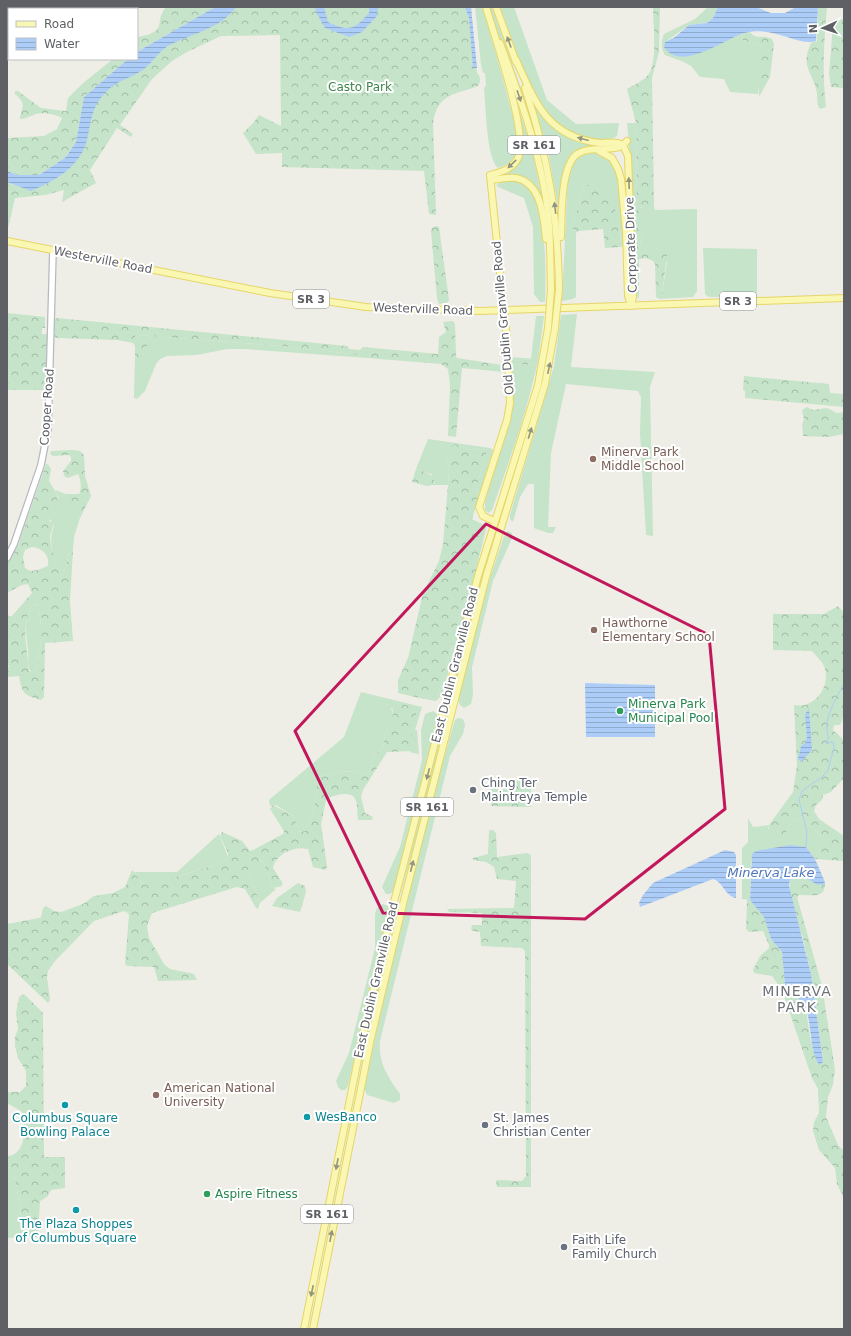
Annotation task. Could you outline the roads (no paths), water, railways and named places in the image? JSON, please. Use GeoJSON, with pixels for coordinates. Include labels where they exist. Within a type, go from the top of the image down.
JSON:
{"type":"FeatureCollection","features":[{"type":"Feature","properties":{"kind":"main road"},"geometry":{"type":"LineString","coordinates":[[486,7],[510,89],[521,143],[518,157],[514,164],[491,178]]}},
{"type":"Feature","properties":{"kind":"main road","name":"East Dublin Granville Road"},"geometry":{"type":"LineString","coordinates":[[304,1329],[363,1034],[394,902],[494,521],[538,385],[548,328],[551,290],[549,223],[538,159],[521,102],[486,7]]}},
{"type":"Feature","properties":{"kind":"main road","name":"East Dublin Granville Road"},"geometry":{"type":"LineString","coordinates":[[313,1329],[358,1100],[385,978],[487,571],[545,384],[552,352],[559,288],[558,245],[552,192],[541,139],[516,60],[496,7]]}},
{"type":"Feature","properties":{"kind":"main road"},"geometry":{"type":"LineString","coordinates":[[516,60],[530,91],[547,119],[570,136],[601,143],[625,143]]}},
{"type":"Feature","properties":{"kind":"main road"},"geometry":{"type":"LineString","coordinates":[[559,288],[562,223],[566,174],[569,165],[574,157],[581,152],[593,149],[618,148],[625,143]]}},
{"type":"Feature","properties":{"kind":"main road","name":"Corporate Drive"},"geometry":{"type":"LineString","coordinates":[[625,143],[628,156],[633,297],[631,306]]}},
{"type":"Feature","properties":{"kind":"main road","name":"Corporate Drive"},"geometry":{"type":"LineString","coordinates":[[593,149],[609,155],[618,169],[626,232],[628,296],[631,306]]}},
{"type":"Feature","properties":{"kind":"main road"},"geometry":{"type":"LineString","coordinates":[[491,178],[516,178],[525,182],[535,192],[541,206],[544,223],[551,290]]}},
{"type":"Feature","properties":{"kind":"main road","name":"Old Dublin Granville Road"},"geometry":{"type":"LineString","coordinates":[[491,178],[510,403],[507,420],[479,507],[483,516],[494,521]]}},
{"type":"Feature","properties":{"kind":"main road","name":"Westerville Road"},"geometry":{"type":"LineString","coordinates":[[7,241],[270,293],[366,307],[503,310],[844,298]]}},
{"type":"Feature","properties":{"kind":"main road"},"geometry":{"type":"LineString","coordinates":[[502,524],[499,518],[519,455],[518,449]]}},
{"type":"Feature","properties":{"kind":"main road"},"geometry":{"type":"LineString","coordinates":[[487,571],[487,562],[497,527],[494,521]]}},
{"type":"Feature","properties":{"kind":"main road"},"geometry":{"type":"LineString","coordinates":[[452,710],[450,700],[464,631]]}},
{"type":"Feature","properties":{"kind":"main road"},"geometry":{"type":"LineString","coordinates":[[435,778],[445,719],[444,709]]}},
{"type":"Feature","properties":{"kind":"main road"},"geometry":{"type":"LineString","coordinates":[[358,1100],[356,1090],[363,1034]]}},
{"type":"Feature","properties":{"kind":"main road"},"geometry":{"type":"LineString","coordinates":[[344,1169],[353,1108],[350,1098]]}},
{"type":"Feature","properties":{"kind":"street","name":"Cooper Road"},"geometry":{"type":"LineString","coordinates":[[7,558],[14,544],[41,465],[48,429],[53,250]]}},
{"type":"Feature","properties":{"kind":"water"},"geometry":{"type":"Polygon","coordinates":[[[215,7],[236,7],[222,21],[214,26],[168,46],[145,68],[107,91],[95,108],[84,150],[73,165],[65,172],[49,183],[31,191],[7,182],[7,171],[17,175],[39,175],[66,157],[76,142],[84,97],[127,60],[138,60],[138,51],[215,7]]]}},
{"type":"Feature","properties":{"kind":"water"},"geometry":{"type":"Polygon","coordinates":[[[316,7],[324,7],[328,22],[341,27],[351,28],[359,23],[369,13],[369,7],[378,7],[377,16],[362,32],[349,37],[325,28],[315,10],[316,7]]]}},
{"type":"Feature","properties":{"kind":"water"},"geometry":{"type":"Polygon","coordinates":[[[465,7],[471,7],[477,68],[473,68],[469,18],[465,7]]]}},
{"type":"Feature","properties":{"kind":"water"},"geometry":{"type":"Polygon","coordinates":[[[718,7],[756,7],[771,13],[785,13],[796,7],[818,7],[816,41],[802,41],[775,34],[755,31],[736,36],[692,56],[681,57],[672,54],[664,47],[665,42],[675,37],[689,25],[707,23],[713,18],[718,7]]]}},
{"type":"Feature","properties":{"kind":"water","name":"Minerva Park Municipal Pool"},"geometry":{"type":"Polygon","coordinates":[[[585,683],[655,685],[655,737],[586,737],[585,683]]]}},
{"type":"Feature","properties":{"kind":"water"},"geometry":{"type":"Polygon","coordinates":[[[809,709],[812,750],[801,762],[798,759],[801,746],[805,743],[807,738],[805,714],[809,709]]]}},
{"type":"Feature","properties":{"kind":"water","name":"Minerva Lake"},"geometry":{"type":"Polygon","coordinates":[[[790,845],[806,847],[815,859],[825,882],[823,885],[816,884],[797,872],[791,874],[789,886],[811,974],[823,1062],[819,1065],[812,1044],[809,1020],[805,1007],[801,1001],[785,986],[782,952],[771,939],[764,917],[750,900],[752,854],[756,851],[790,845]]]}},
{"type":"Feature","properties":{"kind":"water"},"geometry":{"type":"Polygon","coordinates":[[[725,850],[734,852],[736,855],[736,898],[729,895],[719,883],[713,879],[640,907],[639,903],[643,895],[653,883],[725,850]]]}},
{"type":"Feature","properties":{"kind":"waterway"},"geometry":{"type":"LineString","coordinates":[[806,847],[807,832],[799,800],[802,791],[823,776],[828,770],[834,748],[833,742],[826,743],[829,738],[827,732],[828,718],[844,684]]}},
{"type":"Feature","properties":{"kind":"place","name":"Minerva Park Middle School"},"geometry":{"type":"Point","coordinates":[593,459]}},
{"type":"Feature","properties":{"kind":"place","name":"Hawthorne Elementary School"},"geometry":{"type":"Point","coordinates":[594,630]}},
{"type":"Feature","properties":{"kind":"place","name":"Minerva Park Municipal Pool"},"geometry":{"type":"Point","coordinates":[620,711]}},
{"type":"Feature","properties":{"kind":"place","name":"Ching Ter Maintreya Temple"},"geometry":{"type":"Point","coordinates":[473,790]}},
{"type":"Feature","properties":{"kind":"place","name":"American National University"},"geometry":{"type":"Point","coordinates":[156,1095]}},
{"type":"Feature","properties":{"kind":"place","name":"Columbus Square Bowling Palace"},"geometry":{"type":"Point","coordinates":[65,1105]}},
{"type":"Feature","properties":{"kind":"place","name":"WesBanco"},"geometry":{"type":"Point","coordinates":[307,1117]}},
{"type":"Feature","properties":{"kind":"place","name":"St. James Christian Center"},"geometry":{"type":"Point","coordinates":[485,1125]}},
{"type":"Feature","properties":{"kind":"place","name":"Aspire Fitness"},"geometry":{"type":"Point","coordinates":[207,1194]}},
{"type":"Feature","properties":{"kind":"place","name":"The Plaza Shoppes of Columbus Square"},"geometry":{"type":"Point","coordinates":[76,1210]}},
{"type":"Feature","properties":{"kind":"place","name":"Faith Life Family Church"},"geometry":{"type":"Point","coordinates":[564,1247]}},
{"type":"Feature","properties":{"kind":"district","name":"MINERVA PARK"},"geometry":{"type":"Point","coordinates":[797,1000]}},
{"type":"Feature","properties":{"kind":"park label","name":"Casto Park"},"geometry":{"type":"Point","coordinates":[360,87]}}]}
